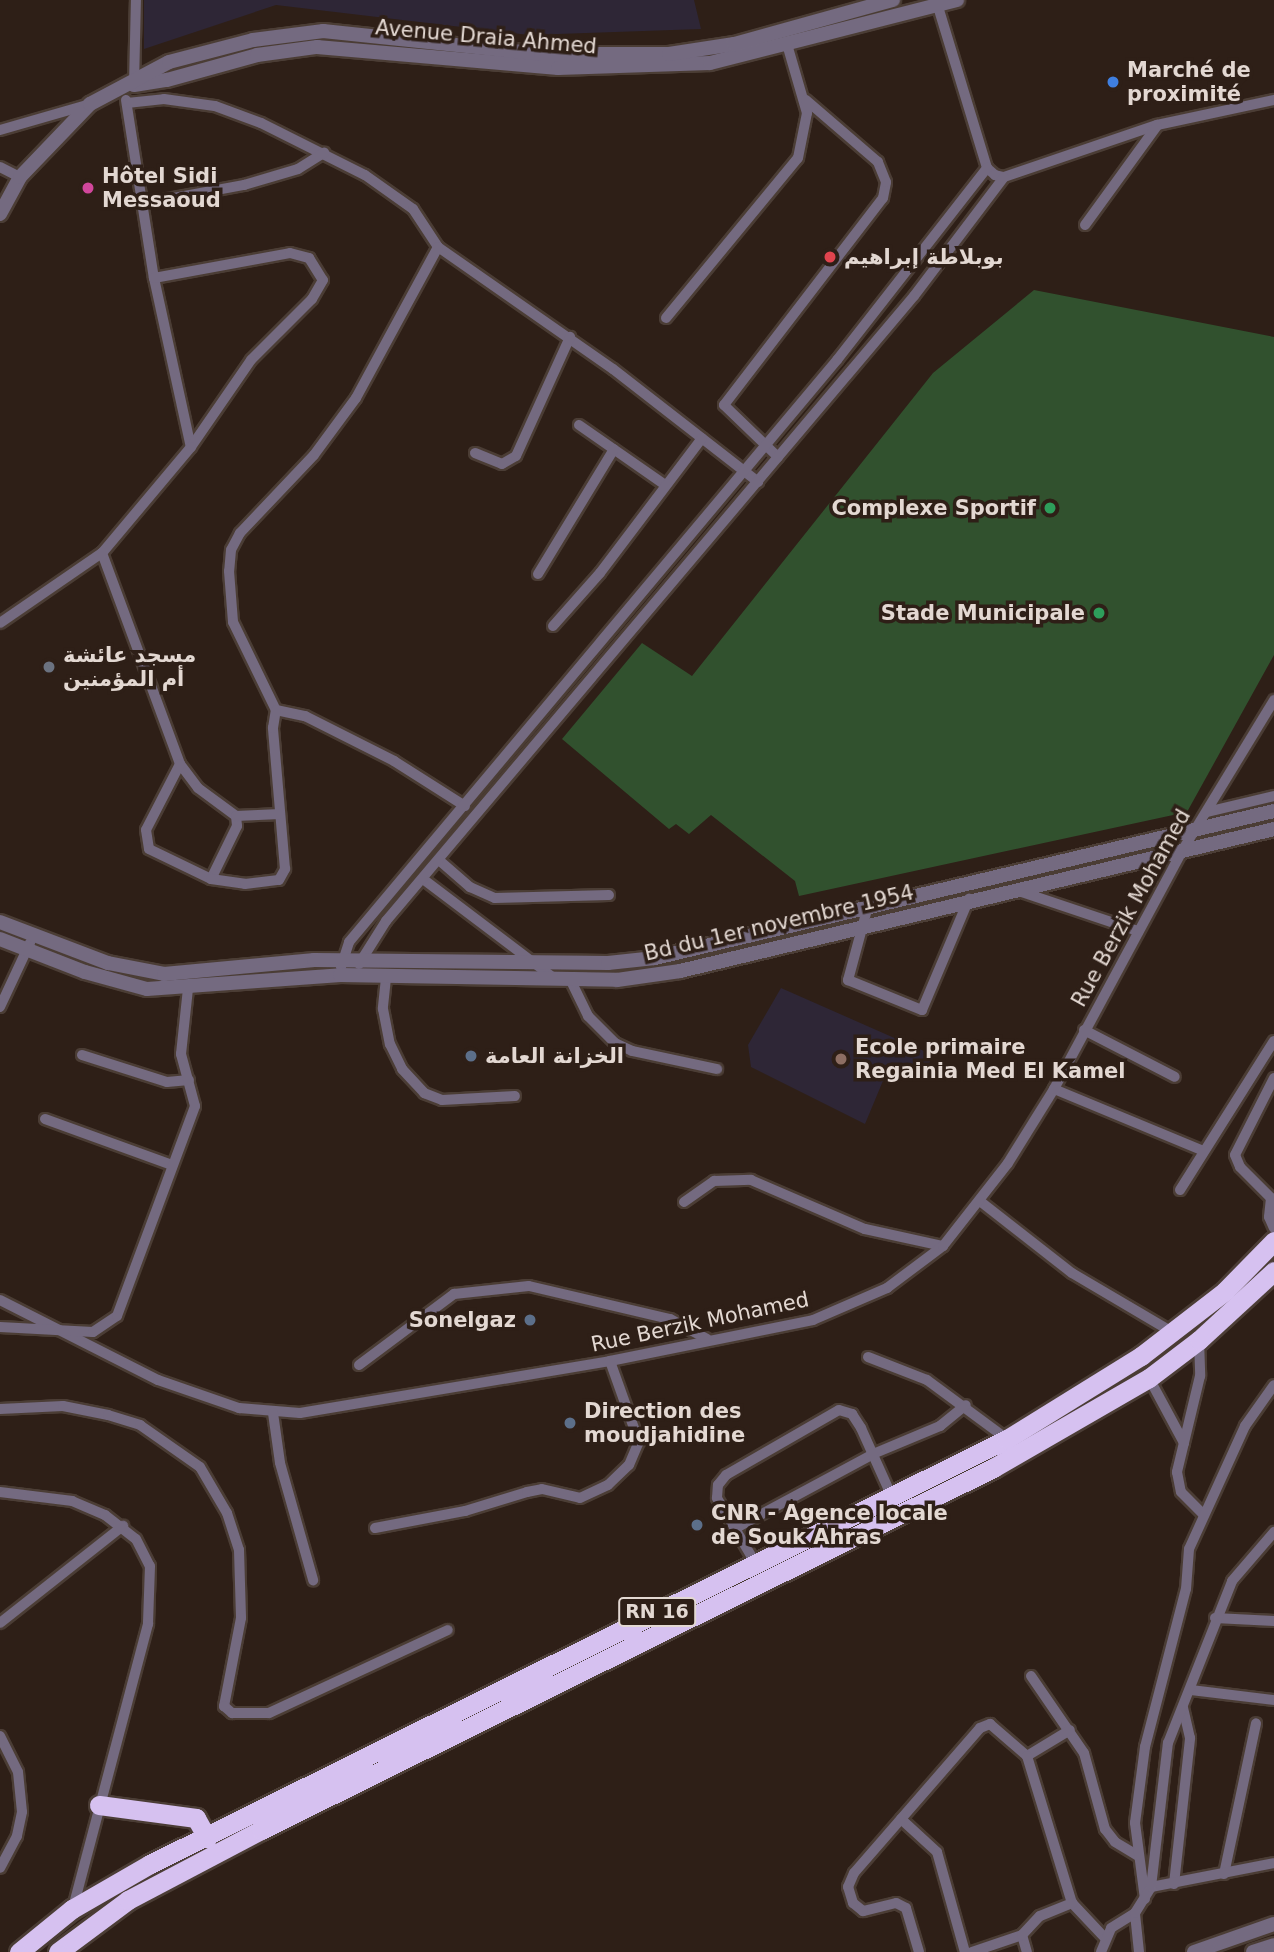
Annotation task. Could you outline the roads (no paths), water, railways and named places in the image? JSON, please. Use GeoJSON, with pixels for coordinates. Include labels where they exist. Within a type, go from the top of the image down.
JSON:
{"type":"FeatureCollection","features":[{"type":"Feature","properties":{"kind":"highway","name":"RN 16"},"geometry":{"type":"LineString","coordinates":[[19,1952],[72,1909],[348,1763],[1007,1439],[1172,1332],[1225,1291],[1274,1241]]}},
{"type":"Feature","properties":{"kind":"highway","name":"RN 16"},"geometry":{"type":"LineString","coordinates":[[58,1952],[128,1900],[261,1829],[993,1468],[1149,1378],[1199,1340],[1274,1271]]}},
{"type":"Feature","properties":{"kind":"highway"},"geometry":{"type":"LineString","coordinates":[[99,1805],[196,1818],[206,1838]]}},
{"type":"Feature","properties":{"kind":"street"},"geometry":{"type":"LineString","coordinates":[[136,0],[128,93],[141,204],[191,447]]}},
{"type":"Feature","properties":{"kind":"street","name":"Avenue Draia Ahmed"},"geometry":{"type":"LineString","coordinates":[[90,104],[257,55],[317,47],[569,55],[669,54],[734,44],[893,0]]}},
{"type":"Feature","properties":{"kind":"street","name":"Avenue Draia Ahmed"},"geometry":{"type":"LineString","coordinates":[[444,50],[612,69],[710,63],[957,0]]}},
{"type":"Feature","properties":{"kind":"street"},"geometry":{"type":"LineString","coordinates":[[937,3],[987,168],[1004,177]]}},
{"type":"Feature","properties":{"kind":"street"},"geometry":{"type":"LineString","coordinates":[[666,318],[790,173],[805,140],[806,100],[787,44]]}},
{"type":"Feature","properties":{"kind":"street"},"geometry":{"type":"LineString","coordinates":[[128,93],[215,106],[324,153],[399,196],[438,247],[570,337],[758,482]]}},
{"type":"Feature","properties":{"kind":"street"},"geometry":{"type":"LineString","coordinates":[[778,457],[727,410],[726,401],[885,190],[878,162],[806,100]]}},
{"type":"Feature","properties":{"kind":"street"},"geometry":{"type":"LineString","coordinates":[[1274,100],[1157,125],[1004,177],[914,296],[376,934],[359,968],[536,965],[655,958],[1274,811]]}},
{"type":"Feature","properties":{"kind":"street"},"geometry":{"type":"LineString","coordinates":[[0,130],[90,104]]}},
{"type":"Feature","properties":{"kind":"street"},"geometry":{"type":"LineString","coordinates":[[0,214],[20,177],[90,104]]}},
{"type":"Feature","properties":{"kind":"street"},"geometry":{"type":"LineString","coordinates":[[1085,225],[1157,125]]}},
{"type":"Feature","properties":{"kind":"street"},"geometry":{"type":"LineString","coordinates":[[141,204],[244,185],[298,169],[324,153]]}},
{"type":"Feature","properties":{"kind":"street"},"geometry":{"type":"LineString","coordinates":[[0,167],[20,177]]}},
{"type":"Feature","properties":{"kind":"street"},"geometry":{"type":"LineString","coordinates":[[0,922],[108,963],[164,974],[341,967],[349,942],[837,359],[987,168]]}},
{"type":"Feature","properties":{"kind":"street"},"geometry":{"type":"LineString","coordinates":[[180,764],[146,831],[146,844],[211,879],[245,884],[279,880],[285,869],[279,814],[275,710],[233,622],[231,550],[240,533],[336,427],[438,247]]}},
{"type":"Feature","properties":{"kind":"street"},"geometry":{"type":"LineString","coordinates":[[0,623],[102,553],[191,447],[251,360],[312,299],[323,279],[309,258],[290,253],[155,278]]}},
{"type":"Feature","properties":{"kind":"street"},"geometry":{"type":"LineString","coordinates":[[475,453],[502,464],[516,456],[570,337]]}},
{"type":"Feature","properties":{"kind":"street"},"geometry":{"type":"LineString","coordinates":[[579,425],[664,484]]}},
{"type":"Feature","properties":{"kind":"street"},"geometry":{"type":"LineString","coordinates":[[553,626],[600,573],[664,484],[702,438]]}},
{"type":"Feature","properties":{"kind":"street"},"geometry":{"type":"LineString","coordinates":[[538,574],[614,449]]}},
{"type":"Feature","properties":{"kind":"street"},"geometry":{"type":"LineString","coordinates":[[102,553],[180,764],[198,788],[236,816],[279,814]]}},
{"type":"Feature","properties":{"kind":"street","name":"Rue Berzik Mohamed"},"geometry":{"type":"LineString","coordinates":[[0,1300],[52,1329],[158,1380],[228,1404],[272,1413],[300,1413],[610,1361],[707,1339],[813,1320],[909,1276],[943,1246],[981,1202],[1054,1089],[1182,851],[1274,700]]}},
{"type":"Feature","properties":{"kind":"street"},"geometry":{"type":"LineString","coordinates":[[275,710],[316,722],[394,761],[465,806]]}},
{"type":"Feature","properties":{"kind":"street"},"geometry":{"type":"LineString","coordinates":[[1207,812],[1274,796]]}},
{"type":"Feature","properties":{"kind":"street"},"geometry":{"type":"LineString","coordinates":[[211,879],[237,826],[236,816]]}},
{"type":"Feature","properties":{"kind":"street","name":"Bd du 1er novembre 1954"},"geometry":{"type":"LineString","coordinates":[[0,939],[118,983],[188,989],[341,967],[359,968],[386,978],[566,983],[680,971],[970,899],[1274,829]]}},
{"type":"Feature","properties":{"kind":"street"},"geometry":{"type":"LineString","coordinates":[[440,861],[470,887],[495,898],[609,895]]}},
{"type":"Feature","properties":{"kind":"street"},"geometry":{"type":"LineString","coordinates":[[423,878],[536,965],[566,983],[588,1016],[615,1043],[632,1051],[717,1069]]}},
{"type":"Feature","properties":{"kind":"street"},"geometry":{"type":"LineString","coordinates":[[1014,890],[1138,931]]}},
{"type":"Feature","properties":{"kind":"street"},"geometry":{"type":"LineString","coordinates":[[868,906],[847,972],[849,982],[922,1010],[970,899]]}},
{"type":"Feature","properties":{"kind":"street"},"geometry":{"type":"LineString","coordinates":[[0,1007],[33,935]]}},
{"type":"Feature","properties":{"kind":"street"},"geometry":{"type":"LineString","coordinates":[[386,978],[383,1009],[390,1044],[402,1069],[424,1093],[442,1100],[515,1096]]}},
{"type":"Feature","properties":{"kind":"street"},"geometry":{"type":"LineString","coordinates":[[0,1326],[93,1332],[117,1316],[195,1106],[180,1041],[188,989]]}},
{"type":"Feature","properties":{"kind":"street"},"geometry":{"type":"LineString","coordinates":[[1084,1030],[1175,1077]]}},
{"type":"Feature","properties":{"kind":"street"},"geometry":{"type":"LineString","coordinates":[[1180,1190],[1274,1041]]}},
{"type":"Feature","properties":{"kind":"street"},"geometry":{"type":"LineString","coordinates":[[82,1055],[154,1079],[189,1080]]}},
{"type":"Feature","properties":{"kind":"street"},"geometry":{"type":"LineString","coordinates":[[1254,1072],[1273,1080],[1235,1155],[1240,1167],[1271,1198],[1269,1217],[1274,1228]]}},
{"type":"Feature","properties":{"kind":"street"},"geometry":{"type":"LineString","coordinates":[[1054,1089],[1205,1151]]}},
{"type":"Feature","properties":{"kind":"street"},"geometry":{"type":"LineString","coordinates":[[45,1119],[172,1165]]}},
{"type":"Feature","properties":{"kind":"street"},"geometry":{"type":"LineString","coordinates":[[684,1202],[714,1181],[751,1180],[855,1226],[943,1246]]}},
{"type":"Feature","properties":{"kind":"street"},"geometry":{"type":"LineString","coordinates":[[981,1202],[1072,1273],[1172,1332]]}},
{"type":"Feature","properties":{"kind":"street"},"geometry":{"type":"LineString","coordinates":[[359,1365],[454,1294],[529,1286],[670,1320],[707,1339]]}},
{"type":"Feature","properties":{"kind":"street"},"geometry":{"type":"LineString","coordinates":[[1199,1340],[1200,1376],[1177,1480],[1181,1492],[1203,1514]]}},
{"type":"Feature","properties":{"kind":"street"},"geometry":{"type":"LineString","coordinates":[[868,1357],[927,1380],[966,1405],[1007,1439]]}},
{"type":"Feature","properties":{"kind":"street"},"geometry":{"type":"LineString","coordinates":[[375,1528],[465,1511],[541,1489],[580,1498],[608,1485],[629,1465],[639,1442],[610,1361]]}},
{"type":"Feature","properties":{"kind":"street"},"geometry":{"type":"LineString","coordinates":[[1149,1378],[1184,1443]]}},
{"type":"Feature","properties":{"kind":"street"},"geometry":{"type":"LineString","coordinates":[[1145,1899],[1135,1823],[1144,1747],[1186,1589],[1189,1549],[1245,1426],[1274,1385]]}},
{"type":"Feature","properties":{"kind":"street"},"geometry":{"type":"LineString","coordinates":[[734,1529],[873,1454],[920,1436],[966,1405]]}},
{"type":"Feature","properties":{"kind":"street"},"geometry":{"type":"LineString","coordinates":[[0,1409],[63,1406],[108,1415],[140,1426],[200,1467],[227,1513],[239,1550],[241,1618],[224,1706],[232,1713],[269,1713],[448,1630]]}},
{"type":"Feature","properties":{"kind":"street"},"geometry":{"type":"LineString","coordinates":[[756,1564],[717,1498],[721,1480],[827,1416],[843,1410],[852,1414],[892,1497]]}},
{"type":"Feature","properties":{"kind":"street"},"geometry":{"type":"LineString","coordinates":[[272,1413],[280,1464],[313,1580]]}},
{"type":"Feature","properties":{"kind":"street"},"geometry":{"type":"LineString","coordinates":[[0,1492],[72,1502],[123,1526],[150,1566],[150,1602],[72,1909]]}},
{"type":"Feature","properties":{"kind":"street"},"geometry":{"type":"LineString","coordinates":[[0,1623],[123,1526]]}},
{"type":"Feature","properties":{"kind":"street"},"geometry":{"type":"LineString","coordinates":[[1101,1952],[1105,1938],[1117,1922],[1135,1913],[1151,1887],[1164,1767],[1215,1618],[1243,1563],[1274,1532]]}},
{"type":"Feature","properties":{"kind":"street"},"geometry":{"type":"LineString","coordinates":[[1215,1618],[1274,1621]]}},
{"type":"Feature","properties":{"kind":"street"},"geometry":{"type":"LineString","coordinates":[[1031,1676],[1084,1753],[1105,1829],[1115,1842],[1138,1856]]}},
{"type":"Feature","properties":{"kind":"street"},"geometry":{"type":"LineString","coordinates":[[1191,1690],[1274,1700]]}},
{"type":"Feature","properties":{"kind":"street"},"geometry":{"type":"LineString","coordinates":[[1174,1884],[1190,1738],[1183,1707]]}},
{"type":"Feature","properties":{"kind":"street"},"geometry":{"type":"LineString","coordinates":[[1224,1874],[1256,1723]]}},
{"type":"Feature","properties":{"kind":"street"},"geometry":{"type":"LineString","coordinates":[[919,1952],[906,1908],[896,1903],[863,1911],[848,1894],[854,1872],[985,1725],[996,1727],[1027,1756],[1072,1903],[1105,1938]]}},
{"type":"Feature","properties":{"kind":"street"},"geometry":{"type":"LineString","coordinates":[[1027,1756],[1070,1730]]}},
{"type":"Feature","properties":{"kind":"street"},"geometry":{"type":"LineString","coordinates":[[0,1736],[18,1772],[22,1812],[17,1836],[0,1868]]}},
{"type":"Feature","properties":{"kind":"street"},"geometry":{"type":"LineString","coordinates":[[901,1819],[937,1852],[965,1952]]}},
{"type":"Feature","properties":{"kind":"street"},"geometry":{"type":"LineString","coordinates":[[1151,1887],[1274,1863]]}},
{"type":"Feature","properties":{"kind":"street"},"geometry":{"type":"LineString","coordinates":[[972,1952],[1022,1935],[1044,1913],[1072,1903]]}},
{"type":"Feature","properties":{"kind":"street"},"geometry":{"type":"LineString","coordinates":[[1135,1913],[1139,1952]]}},
{"type":"Feature","properties":{"kind":"street"},"geometry":{"type":"LineString","coordinates":[[1194,1952],[1274,1924]]}},
{"type":"Feature","properties":{"kind":"street"},"geometry":{"type":"LineString","coordinates":[[1022,1935],[1027,1952]]}},
{"type":"Feature","properties":{"kind":"street"},"geometry":{"type":"LineString","coordinates":[[1253,1952],[1274,1945]]}},
{"type":"Feature","properties":{"kind":"place","name":"Marché de proximité"},"geometry":{"type":"Point","coordinates":[1113,82]}},
{"type":"Feature","properties":{"kind":"place","name":"Hôtel Sidi Messaoud"},"geometry":{"type":"Point","coordinates":[88,188]}},
{"type":"Feature","properties":{"kind":"place","name":"بوبلاطة إبراهيم"},"geometry":{"type":"Point","coordinates":[830,257]}},
{"type":"Feature","properties":{"kind":"place","name":"Complexe Sportif"},"geometry":{"type":"Point","coordinates":[1050,508]}},
{"type":"Feature","properties":{"kind":"place","name":"Stade Municipale"},"geometry":{"type":"Point","coordinates":[1099,613]}},
{"type":"Feature","properties":{"kind":"place","name":"مسجد عائشة أم المؤمنين"},"geometry":{"type":"Point","coordinates":[49,667]}},
{"type":"Feature","properties":{"kind":"place","name":"الخزانة العامة"},"geometry":{"type":"Point","coordinates":[471,1056]}},
{"type":"Feature","properties":{"kind":"place","name":"Ecole primaire Regainia Med El Kamel"},"geometry":{"type":"Point","coordinates":[841,1059]}},
{"type":"Feature","properties":{"kind":"place","name":"Sonelgaz"},"geometry":{"type":"Point","coordinates":[530,1320]}},
{"type":"Feature","properties":{"kind":"place","name":"Direction des moudjahidine"},"geometry":{"type":"Point","coordinates":[570,1423]}},
{"type":"Feature","properties":{"kind":"place","name":"CNR - Agence locale de Souk Ahras"},"geometry":{"type":"Point","coordinates":[697,1525]}}]}
